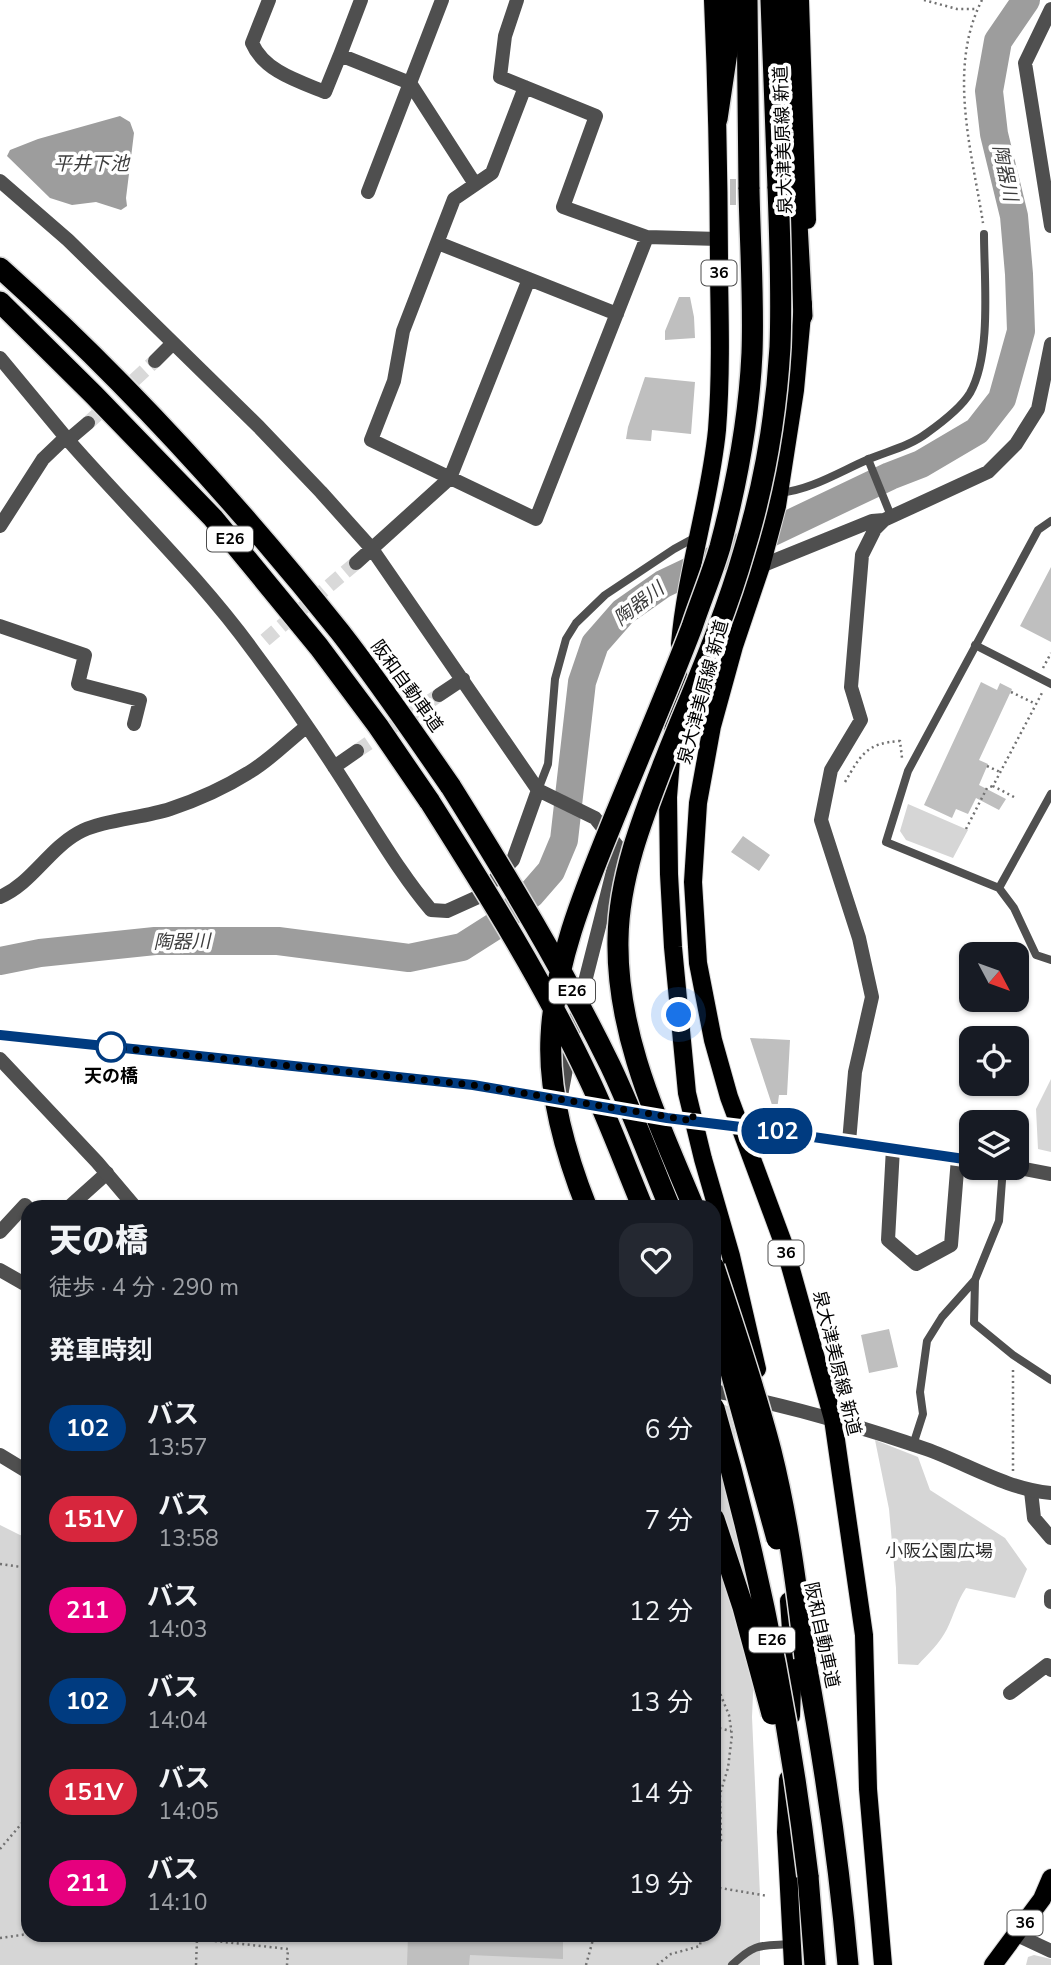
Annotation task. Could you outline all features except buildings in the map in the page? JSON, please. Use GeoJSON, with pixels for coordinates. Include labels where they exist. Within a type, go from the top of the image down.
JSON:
{"type":"FeatureCollection","features":[{"type":"Feature","properties":{"kind":"highway"},"geometry":{"type":"LineString","coordinates":[[718,119],[731,32],[730,0]]}},
{"type":"Feature","properties":{"kind":"highway"},"geometry":{"type":"LineString","coordinates":[[584,1200],[568,1152],[552,1073],[551,1037],[556,996],[565,956],[595,864],[683,650],[715,562],[742,449],[752,351],[747,0]]}},
{"type":"Feature","properties":{"kind":"highway"},"geometry":{"type":"LineString","coordinates":[[691,1200],[644,1087],[629,1036],[620,988],[618,938],[622,890],[635,841],[731,591],[748,538],[768,447],[780,349],[781,296],[771,0]]}},
{"type":"Feature","properties":{"kind":"highway"},"geometry":{"type":"LineString","coordinates":[[786,0],[803,316]]}},
{"type":"Feature","properties":{"kind":"highway"},"geometry":{"type":"LineString","coordinates":[[0,251],[28,279],[59,321]]}},
{"type":"Feature","properties":{"kind":"highway","name":"阪和自動車道"},"geometry":{"type":"LineString","coordinates":[[0,268],[118,379],[227,496],[340,633],[451,787],[573,993],[610,1067],[667,1200]]}},
{"type":"Feature","properties":{"kind":"highway","name":"E26"},"geometry":{"type":"LineString","coordinates":[[0,302],[213,518],[326,657],[378,726],[430,802],[511,935],[589,1079],[640,1200]]}},
{"type":"Feature","properties":{"kind":"highway"},"geometry":{"type":"LineString","coordinates":[[721,1288],[754,1385],[772,1453],[788,1527],[805,1658]]}},
{"type":"Feature","properties":{"kind":"highway","name":"阪和自動車道"},"geometry":{"type":"LineString","coordinates":[[721,1342],[756,1460],[805,1658],[840,1871],[848,1965]]}},
{"type":"Feature","properties":{"kind":"highway","name":"E26"},"geometry":{"type":"LineString","coordinates":[[721,1433],[776,1662],[797,1782],[815,1965]]}},
{"type":"Feature","properties":{"kind":"highway"},"geometry":{"type":"LineString","coordinates":[[721,1542],[766,1688],[808,1876]]}},
{"type":"Feature","properties":{"kind":"main road","name":"泉大津美原線 新道"},"geometry":{"type":"LineString","coordinates":[[713,0],[718,119],[720,376],[717,431],[684,609],[668,797],[669,874],[687,1093],[716,1200]]}},
{"type":"Feature","properties":{"kind":"main road","name":"泉大津美原線 新道"},"geometry":{"type":"LineString","coordinates":[[800,0],[807,237],[803,316],[795,390],[778,500],[763,561],[734,646],[712,726],[698,803],[693,882],[700,975],[713,1040],[740,1126],[785,1248],[833,1419],[864,1635],[868,1789],[883,1965]]}},
{"type":"Feature","properties":{"kind":"main road","name":"泉大津美原線 新道"},"geometry":{"type":"LineString","coordinates":[[721,1217],[773,1429],[780,1487],[793,1658],[786,1832],[793,1965]]}},
{"type":"Feature","properties":{"kind":"main road","name":"36"},"geometry":{"type":"LineString","coordinates":[[993,1965],[1042,1899],[1051,1878]]}},
{"type":"Feature","properties":{"kind":"street"},"geometry":{"type":"LineString","coordinates":[[269,0],[252,43],[257,54],[284,76],[325,92],[361,0]]}},
{"type":"Feature","properties":{"kind":"street"},"geometry":{"type":"LineString","coordinates":[[368,192],[442,0]]}},
{"type":"Feature","properties":{"kind":"street"},"geometry":{"type":"LineString","coordinates":[[517,0],[505,36],[500,77],[596,116],[563,207],[647,237],[719,239]]}},
{"type":"Feature","properties":{"kind":"street"},"geometry":{"type":"LineString","coordinates":[[1051,9],[1025,63],[1051,226]]}},
{"type":"Feature","properties":{"kind":"street"},"geometry":{"type":"LineString","coordinates":[[340,55],[410,83],[475,184]]}},
{"type":"Feature","properties":{"kind":"street"},"geometry":{"type":"LineString","coordinates":[[525,87],[492,173],[454,199],[403,331],[394,382],[371,440],[536,519],[647,237]]}},
{"type":"Feature","properties":{"kind":"street"},"geometry":{"type":"LineString","coordinates":[[0,181],[68,240],[259,427],[372,550],[538,790],[595,818],[619,848],[575,1021],[560,1101]]}},
{"type":"Feature","properties":{"kind":"street"},"geometry":{"type":"LineString","coordinates":[[438,243],[617,314]]}},
{"type":"Feature","properties":{"kind":"street"},"geometry":{"type":"LineString","coordinates":[[356,564],[450,478],[529,279]]}},
{"type":"Feature","properties":{"kind":"street"},"geometry":{"type":"LineString","coordinates":[[155,360],[173,343]]}},
{"type":"Feature","properties":{"kind":"street"},"geometry":{"type":"LineString","coordinates":[[763,561],[872,521],[888,518],[988,471],[1017,444],[1038,409],[1051,344]]}},
{"type":"Feature","properties":{"kind":"street"},"geometry":{"type":"LineString","coordinates":[[0,358],[117,496],[195,578],[253,650],[415,891],[431,910],[447,911],[478,897],[513,860],[538,790]]}},
{"type":"Feature","properties":{"kind":"street"},"geometry":{"type":"LineString","coordinates":[[0,526],[43,459],[88,423]]}},
{"type":"Feature","properties":{"kind":"street"},"geometry":{"type":"LineString","coordinates":[[849,1142],[855,1072],[872,997],[859,939],[821,820],[831,771],[860,720],[851,687],[862,555],[875,529],[888,518]]}},
{"type":"Feature","properties":{"kind":"street"},"geometry":{"type":"LineString","coordinates":[[0,626],[85,655],[78,684],[140,700],[134,724]]}},
{"type":"Feature","properties":{"kind":"street"},"geometry":{"type":"LineString","coordinates":[[253,650],[265,640]]}},
{"type":"Feature","properties":{"kind":"street"},"geometry":{"type":"LineString","coordinates":[[439,695],[463,680]]}},
{"type":"Feature","properties":{"kind":"street"},"geometry":{"type":"LineString","coordinates":[[0,897],[9,894],[78,833],[171,809],[218,789],[250,772],[306,727]]}},
{"type":"Feature","properties":{"kind":"street"},"geometry":{"type":"LineString","coordinates":[[334,767],[357,751]]}},
{"type":"Feature","properties":{"kind":"street"},"geometry":{"type":"LineString","coordinates":[[0,1035],[473,1085],[560,1101],[959,1158]]}},
{"type":"Feature","properties":{"kind":"street"},"geometry":{"type":"LineString","coordinates":[[0,1059],[129,1200]]}},
{"type":"Feature","properties":{"kind":"street"},"geometry":{"type":"LineString","coordinates":[[893,1148],[888,1240],[916,1264],[951,1245],[962,1180]]}},
{"type":"Feature","properties":{"kind":"street"},"geometry":{"type":"LineString","coordinates":[[1029,1170],[1051,1174]]}},
{"type":"Feature","properties":{"kind":"street"},"geometry":{"type":"LineString","coordinates":[[77,1200],[107,1173]]}},
{"type":"Feature","properties":{"kind":"street"},"geometry":{"type":"LineString","coordinates":[[0,1232],[21,1209]]}},
{"type":"Feature","properties":{"kind":"street"},"geometry":{"type":"LineString","coordinates":[[0,1270],[21,1282]]}},
{"type":"Feature","properties":{"kind":"street"},"geometry":{"type":"LineString","coordinates":[[721,1393],[833,1419],[913,1445],[1013,1486],[1051,1493]]}},
{"type":"Feature","properties":{"kind":"street"},"geometry":{"type":"LineString","coordinates":[[0,1455],[21,1468]]}},
{"type":"Feature","properties":{"kind":"street"},"geometry":{"type":"LineString","coordinates":[[1031,1491],[1034,1518],[1051,1538]]}},
{"type":"Feature","properties":{"kind":"street"},"geometry":{"type":"LineString","coordinates":[[1051,1596],[1051,1602]]}},
{"type":"Feature","properties":{"kind":"street"},"geometry":{"type":"LineString","coordinates":[[1010,1693],[1047,1665],[1051,1670]]}},
{"type":"Feature","properties":{"kind":"street"},"geometry":{"type":"LineString","coordinates":[[1017,1934],[1051,1951]]}},
{"type":"Feature","properties":{"kind":"lane"},"geometry":{"type":"LineString","coordinates":[[778,500],[927,434],[970,393],[977,377],[985,337],[984,234]]}},
{"type":"Feature","properties":{"kind":"lane"},"geometry":{"type":"LineString","coordinates":[[868,459],[888,518]]}},
{"type":"Feature","properties":{"kind":"lane"},"geometry":{"type":"LineString","coordinates":[[1051,521],[1038,530],[908,771],[886,842],[999,888],[1014,908],[1036,955],[1051,960]]}},
{"type":"Feature","properties":{"kind":"lane"},"geometry":{"type":"LineString","coordinates":[[538,790],[548,764],[555,679],[566,639],[576,623],[605,595],[674,549],[698,540]]}},
{"type":"Feature","properties":{"kind":"lane"},"geometry":{"type":"LineString","coordinates":[[975,645],[1049,683]]}},
{"type":"Feature","properties":{"kind":"lane"},"geometry":{"type":"LineString","coordinates":[[999,888],[1051,794]]}},
{"type":"Feature","properties":{"kind":"lane"},"geometry":{"type":"LineString","coordinates":[[913,1445],[923,1414],[920,1392],[927,1341],[942,1317],[975,1280],[999,1221],[1002,1180]]}},
{"type":"Feature","properties":{"kind":"lane"},"geometry":{"type":"LineString","coordinates":[[975,1280],[974,1323],[1013,1355],[1051,1380]]}},
{"type":"Feature","properties":{"kind":"lane"},"geometry":{"type":"LineString","coordinates":[[732,1965],[748,1949],[792,1944]]}},
{"type":"Feature","properties":{"kind":"path"},"geometry":{"type":"LineString","coordinates":[[924,0],[957,9],[977,9]]}},
{"type":"Feature","properties":{"kind":"path"},"geometry":{"type":"LineString","coordinates":[[982,0],[969,31],[964,65],[964,102],[984,234]]}},
{"type":"Feature","properties":{"kind":"path"},"geometry":{"type":"LineString","coordinates":[[1038,677],[1051,653]]}},
{"type":"Feature","properties":{"kind":"path"},"geometry":{"type":"LineString","coordinates":[[966,829],[987,788],[993,786],[1049,683]]}},
{"type":"Feature","properties":{"kind":"path"},"geometry":{"type":"LineString","coordinates":[[1011,692],[1036,704]]}},
{"type":"Feature","properties":{"kind":"path"},"geometry":{"type":"LineString","coordinates":[[842,787],[861,755],[879,743],[900,741],[902,761]]}},
{"type":"Feature","properties":{"kind":"path"},"geometry":{"type":"LineString","coordinates":[[987,766],[1000,772]]}},
{"type":"Feature","properties":{"kind":"path"},"geometry":{"type":"LineString","coordinates":[[993,786],[1014,797]]}},
{"type":"Feature","properties":{"kind":"path"},"geometry":{"type":"LineString","coordinates":[[1013,1355],[1013,1486]]}},
{"type":"Feature","properties":{"kind":"path"},"geometry":{"type":"LineString","coordinates":[[0,1564],[21,1567]]}},
{"type":"Feature","properties":{"kind":"path"},"geometry":{"type":"LineString","coordinates":[[721,1696],[732,1731],[732,1752],[721,1790]]}},
{"type":"Feature","properties":{"kind":"path"},"geometry":{"type":"LineString","coordinates":[[721,1729],[732,1731]]}},
{"type":"Feature","properties":{"kind":"path"},"geometry":{"type":"LineString","coordinates":[[0,1849],[21,1824]]}},
{"type":"Feature","properties":{"kind":"path"},"geometry":{"type":"LineString","coordinates":[[721,1888],[768,1896]]}},
{"type":"Feature","properties":{"kind":"path"},"geometry":{"type":"LineString","coordinates":[[0,1938],[21,1935]]}},
{"type":"Feature","properties":{"kind":"path"},"geometry":{"type":"LineString","coordinates":[[196,1965],[198,1942]]}},
{"type":"Feature","properties":{"kind":"path"},"geometry":{"type":"LineString","coordinates":[[236,1942],[288,1949],[287,1965]]}},
{"type":"Feature","properties":{"kind":"path"},"geometry":{"type":"LineString","coordinates":[[586,1965],[592,1942]]}},
{"type":"Feature","properties":{"kind":"path"},"geometry":{"type":"LineString","coordinates":[[657,1965],[671,1954],[700,1945],[700,1942]]}},
{"type":"Feature","properties":{"kind":"green space"},"geometry":{"type":"Polygon","coordinates":[[[908,804],[968,830],[953,858],[906,840],[900,831],[908,804]]]}},
{"type":"Feature","properties":{"kind":"green space"},"geometry":{"type":"Polygon","coordinates":[[[1051,1079],[1051,1152],[1038,1149],[1036,1109],[1051,1079]]]}},
{"type":"Feature","properties":{"kind":"green space"},"geometry":{"type":"Polygon","coordinates":[[[721,1404],[728,1406],[735,1432],[756,1623],[752,1717],[760,1895],[760,1965],[0,1965],[0,1525],[20,1535],[21,1942],[721,1942],[721,1404]]]}},
{"type":"Feature","properties":{"kind":"green space","name":"小阪公園広場"},"geometry":{"type":"Polygon","coordinates":[[[875,1440],[918,1457],[930,1490],[1005,1538],[1027,1569],[1015,1598],[966,1588],[944,1634],[918,1665],[898,1664],[896,1588],[889,1509],[875,1440]]]}},
{"type":"Feature","properties":{"kind":"green space"},"geometry":{"type":"Polygon","coordinates":[[[1034,1955],[1051,1959],[1051,1965],[1026,1965],[1028,1957],[1034,1955]]]}},
{"type":"Feature","properties":{"kind":"water","name":"平井下池"},"geometry":{"type":"Polygon","coordinates":[[[120,116],[130,122],[134,133],[127,206],[121,210],[96,202],[72,205],[50,198],[7,156],[10,150],[38,139],[120,116]]]}},
{"type":"Feature","properties":{"kind":"waterway","name":"陶器川"},"geometry":{"type":"LineString","coordinates":[[0,961],[40,953],[155,941],[278,941],[409,958],[462,947],[495,926],[531,894],[551,871],[564,840],[582,682],[595,644],[623,612],[663,584],[890,476],[921,464],[977,431],[1002,399],[1021,331],[1019,274],[1014,216],[994,134],[989,91],[998,41],[1026,0]]}},
{"type":"Feature","properties":{"kind":"tunnel"},"geometry":{"type":"LineString","coordinates":[[88,423],[155,361]]}},
{"type":"Feature","properties":{"kind":"tunnel"},"geometry":{"type":"LineString","coordinates":[[265,640],[356,563]]}},
{"type":"Feature","properties":{"kind":"tunnel"},"geometry":{"type":"LineString","coordinates":[[357,751],[439,695]]}},
{"type":"Feature","properties":{"kind":"bus line","name":"102"},"geometry":{"type":"LineString","coordinates":[[0,1035],[473,1085],[667,1118],[959,1158]]}},
{"type":"Feature","properties":{"kind":"place","name":"天の橋"},"geometry":{"type":"Point","coordinates":[111,1047]}},
{"type":"Feature","properties":{"kind":"route"},"geometry":{"type":"LineString","coordinates":[[111,1047],[473,1085],[694,1121],[687,1093],[679,1015]]}}]}
